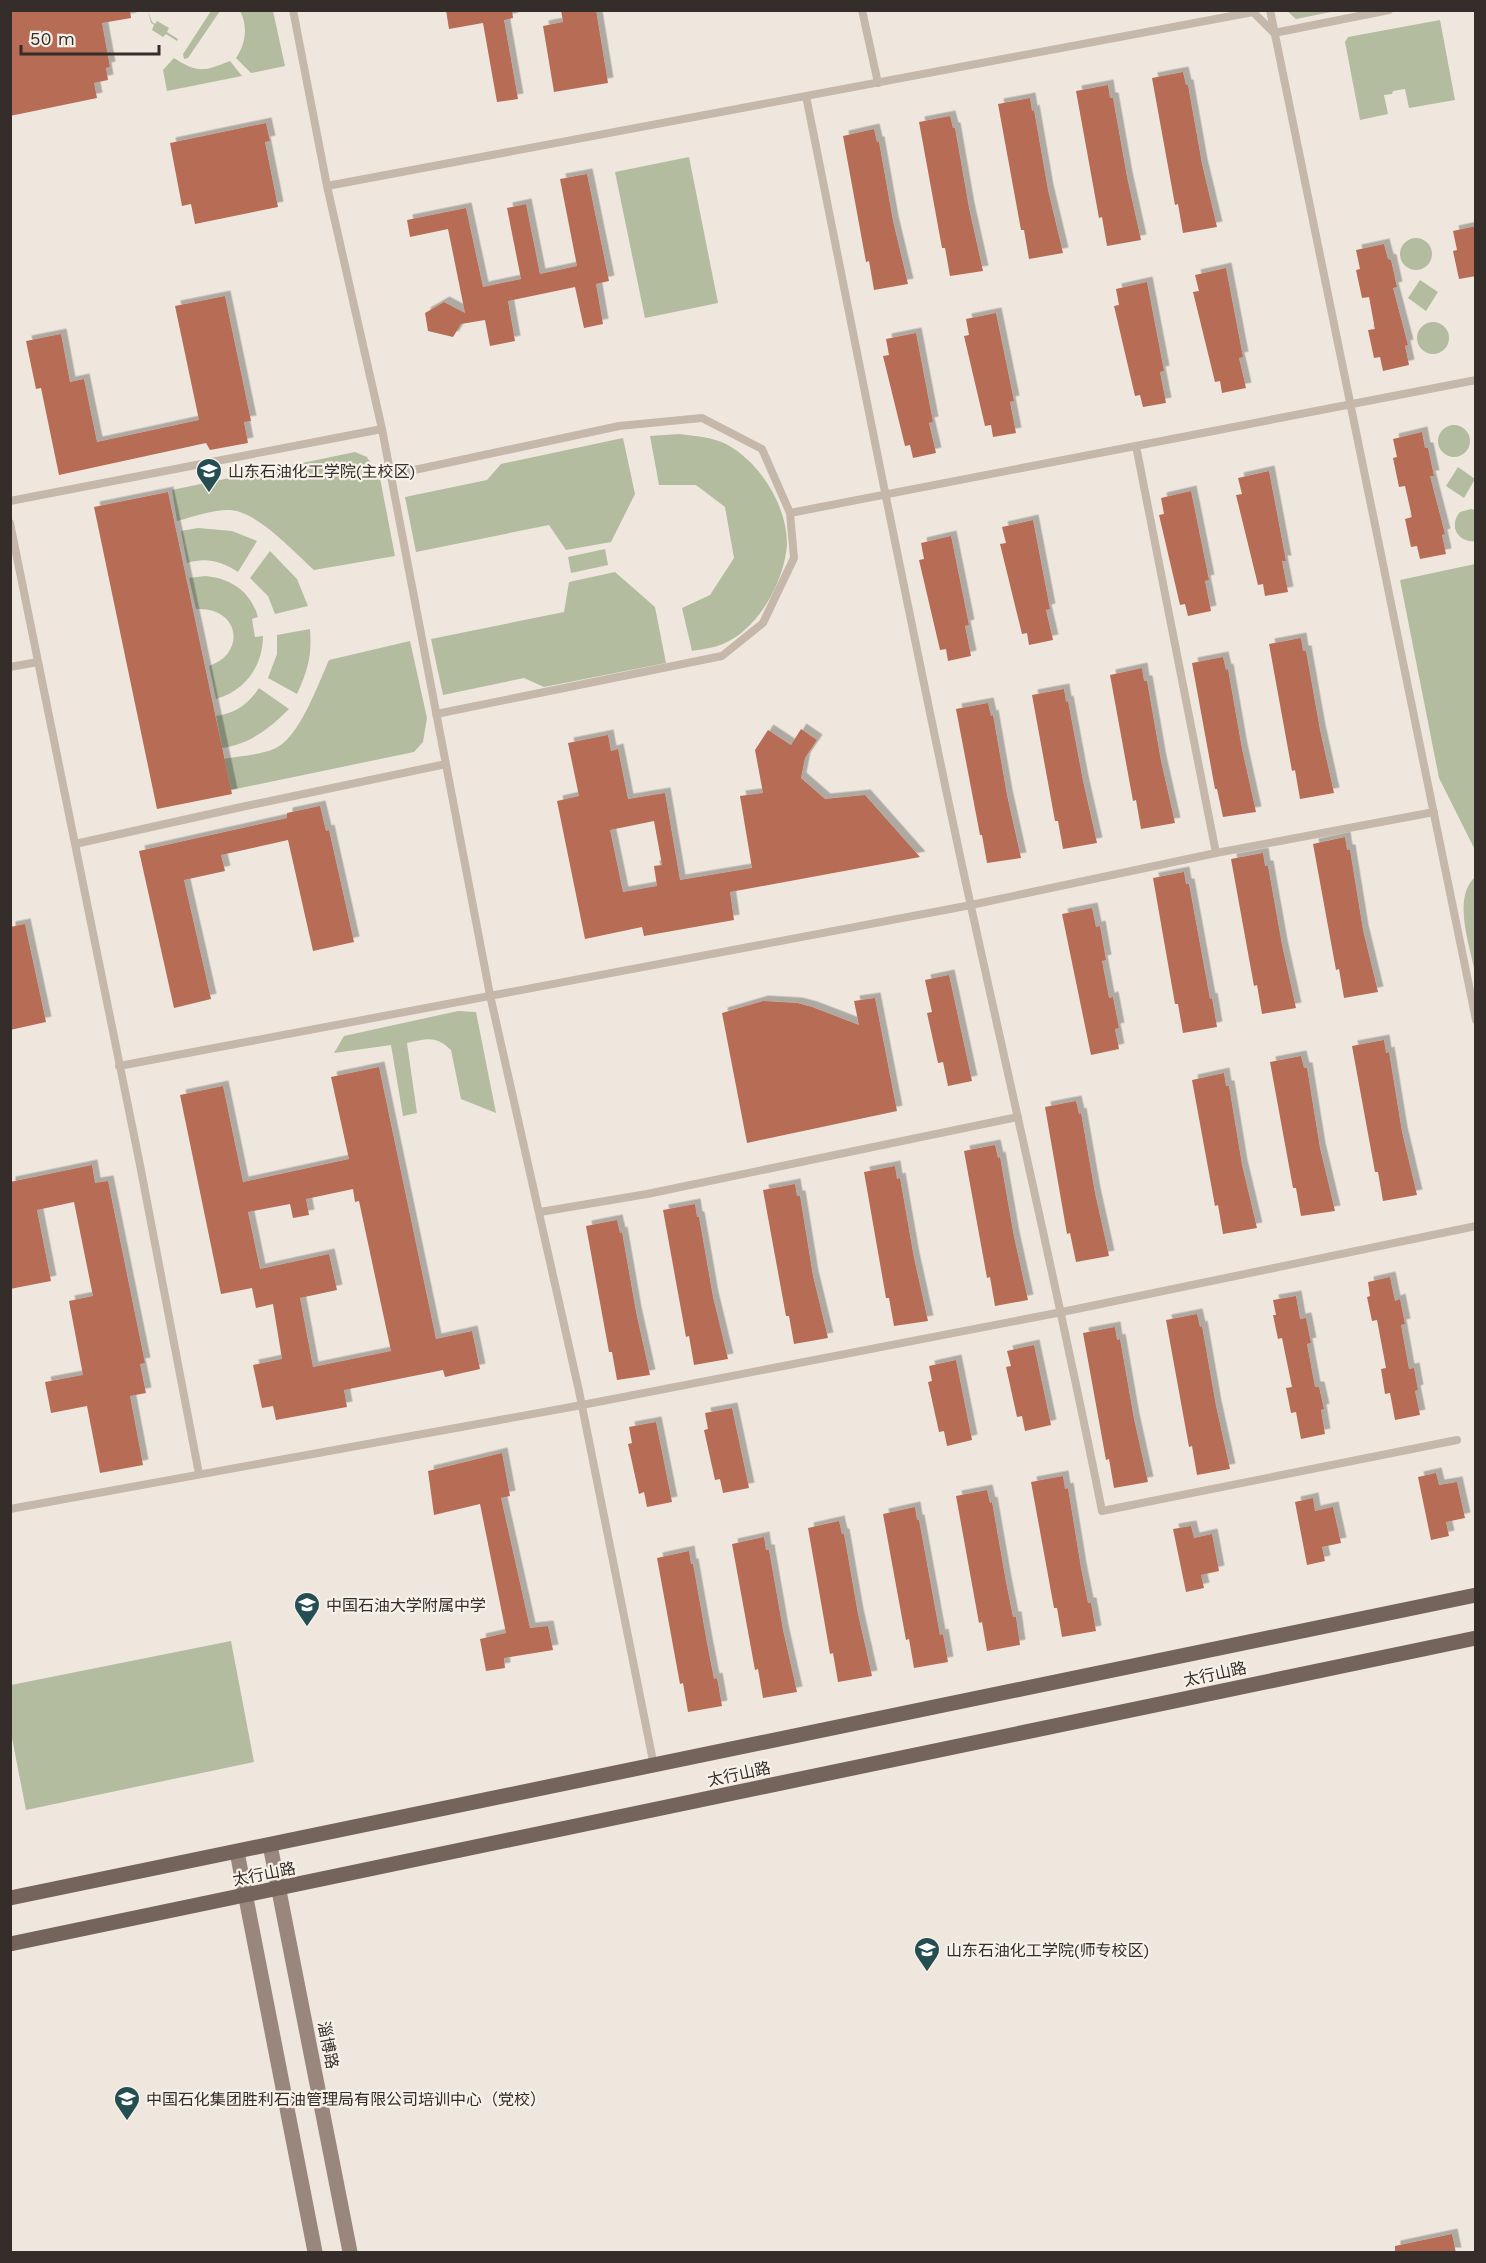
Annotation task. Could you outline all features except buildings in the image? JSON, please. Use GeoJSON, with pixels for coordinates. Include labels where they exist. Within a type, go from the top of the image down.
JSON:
{"type":"FeatureCollection","features":[{"type":"Feature","properties":{"kind":"main road","name":"太行山路"},"geometry":{"type":"LineString","coordinates":[[10,1898],[1476,1595]]}},
{"type":"Feature","properties":{"kind":"main road","name":"太行山路"},"geometry":{"type":"LineString","coordinates":[[10,1944],[279,1890],[1476,1638]]}},
{"type":"Feature","properties":{"kind":"main road","name":"淄博路"},"geometry":{"type":"LineString","coordinates":[[270,1845],[350,2253]]}},
{"type":"Feature","properties":{"kind":"main road"},"geometry":{"type":"LineString","coordinates":[[237,1852],[315,2253]]}},
{"type":"Feature","properties":{"kind":"lane"},"geometry":{"type":"LineString","coordinates":[[293,10],[327,186],[382,429],[489,995],[582,1405],[654,1766]]}},
{"type":"Feature","properties":{"kind":"lane"},"geometry":{"type":"LineString","coordinates":[[862,10],[878,83]]}},
{"type":"Feature","properties":{"kind":"lane"},"geometry":{"type":"LineString","coordinates":[[1270,10],[1352,403],[1476,1020]]}},
{"type":"Feature","properties":{"kind":"lane"},"geometry":{"type":"LineString","coordinates":[[1274,33],[1389,10]]}},
{"type":"Feature","properties":{"kind":"lane"},"geometry":{"type":"LineString","coordinates":[[327,186],[1253,12],[1274,33]]}},
{"type":"Feature","properties":{"kind":"lane"},"geometry":{"type":"LineString","coordinates":[[806,96],[885,495],[971,905],[1062,1312],[1102,1511],[1457,1440]]}},
{"type":"Feature","properties":{"kind":"lane"},"geometry":{"type":"LineString","coordinates":[[790,513],[1476,380]]}},
{"type":"Feature","properties":{"kind":"lane"},"geometry":{"type":"LineString","coordinates":[[391,475],[620,426],[702,418],[762,449],[790,513],[794,558],[763,624],[722,656],[436,714]]}},
{"type":"Feature","properties":{"kind":"lane"},"geometry":{"type":"LineString","coordinates":[[10,501],[382,429]]}},
{"type":"Feature","properties":{"kind":"lane"},"geometry":{"type":"LineString","coordinates":[[1136,446],[1216,853]]}},
{"type":"Feature","properties":{"kind":"lane"},"geometry":{"type":"LineString","coordinates":[[10,524],[199,1473]]}},
{"type":"Feature","properties":{"kind":"lane"},"geometry":{"type":"LineString","coordinates":[[10,667],[38,662]]}},
{"type":"Feature","properties":{"kind":"lane"},"geometry":{"type":"LineString","coordinates":[[75,844],[446,764]]}},
{"type":"Feature","properties":{"kind":"lane"},"geometry":{"type":"LineString","coordinates":[[119,1066],[971,905],[1216,853],[1434,812]]}},
{"type":"Feature","properties":{"kind":"lane"},"geometry":{"type":"LineString","coordinates":[[540,1212],[647,1194],[1018,1117]]}},
{"type":"Feature","properties":{"kind":"lane"},"geometry":{"type":"LineString","coordinates":[[10,1509],[582,1405],[1062,1312],[1476,1226]]}},
{"type":"Feature","properties":{"kind":"green space"},"geometry":{"type":"Polygon","coordinates":[[[148,11],[152,22],[155,24],[157,21],[169,28],[167,32],[178,39],[177,41],[166,34],[163,37],[152,30],[154,25],[151,23],[148,11]]]}},
{"type":"Feature","properties":{"kind":"green space"},"geometry":{"type":"Polygon","coordinates":[[[211,11],[220,11],[188,58],[184,59],[183,54],[211,11]]]}},
{"type":"Feature","properties":{"kind":"green space"},"geometry":{"type":"Polygon","coordinates":[[[240,11],[273,11],[285,66],[251,73],[236,58],[245,35],[240,11]]]}},
{"type":"Feature","properties":{"kind":"green space"},"geometry":{"type":"Polygon","coordinates":[[[1287,11],[1336,11],[1296,19],[1287,11]]]}},
{"type":"Feature","properties":{"kind":"green space"},"geometry":{"type":"Polygon","coordinates":[[[1440,20],[1455,100],[1409,108],[1405,89],[1393,91],[1392,94],[1384,95],[1388,114],[1360,120],[1345,42],[1348,37],[1440,20]]]}},
{"type":"Feature","properties":{"kind":"green space"},"geometry":{"type":"Polygon","coordinates":[[[174,58],[196,69],[207,69],[230,61],[242,76],[167,91],[163,70],[174,58]]]}},
{"type":"Feature","properties":{"kind":"green space"},"geometry":{"type":"Polygon","coordinates":[[[689,157],[718,303],[645,318],[615,172],[689,157]]]}},
{"type":"Feature","properties":{"kind":"green space"},"geometry":{"type":"Polygon","coordinates":[[[1416,238],[1428,242],[1432,254],[1428,266],[1416,270],[1404,266],[1400,254],[1404,242],[1416,238]]]}},
{"type":"Feature","properties":{"kind":"green space"},"geometry":{"type":"Polygon","coordinates":[[[1420,280],[1438,292],[1426,311],[1408,298],[1420,280]]]}},
{"type":"Feature","properties":{"kind":"green space"},"geometry":{"type":"Polygon","coordinates":[[[1433,322],[1445,326],[1449,338],[1445,350],[1433,354],[1421,350],[1417,338],[1421,326],[1433,322]]]}},
{"type":"Feature","properties":{"kind":"green space"},"geometry":{"type":"Polygon","coordinates":[[[1454,425],[1465,430],[1470,441],[1465,452],[1454,457],[1443,452],[1438,441],[1443,430],[1454,425]]]}},
{"type":"Feature","properties":{"kind":"green space"},"geometry":{"type":"Polygon","coordinates":[[[679,434],[722,442],[751,463],[770,487],[777,501],[786,530],[787,544],[784,564],[777,584],[767,603],[751,624],[723,644],[692,651],[682,608],[710,595],[734,558],[725,507],[696,485],[659,485],[650,436],[679,434]]]}},
{"type":"Feature","properties":{"kind":"green space"},"geometry":{"type":"Polygon","coordinates":[[[623,438],[635,494],[611,542],[566,550],[549,525],[416,552],[405,497],[487,480],[501,464],[623,438]]]}},
{"type":"Feature","properties":{"kind":"green space"},"geometry":{"type":"Polygon","coordinates":[[[355,452],[367,457],[380,478],[395,556],[314,570],[274,533],[250,516],[239,512],[215,511],[177,521],[172,490],[355,452]]]}},
{"type":"Feature","properties":{"kind":"green space"},"geometry":{"type":"Polygon","coordinates":[[[1458,467],[1475,479],[1464,498],[1446,486],[1458,467]]]}},
{"type":"Feature","properties":{"kind":"green space"},"geometry":{"type":"Polygon","coordinates":[[[1475,510],[1476,541],[1464,539],[1455,528],[1460,512],[1475,510]]]}},
{"type":"Feature","properties":{"kind":"green space"},"geometry":{"type":"Polygon","coordinates":[[[198,528],[232,531],[257,541],[238,572],[213,561],[201,560],[187,563],[181,531],[198,528]]]}},
{"type":"Feature","properties":{"kind":"green space"},"geometry":{"type":"Polygon","coordinates":[[[605,549],[608,565],[571,573],[568,557],[605,549]]]}},
{"type":"Feature","properties":{"kind":"green space"},"geometry":{"type":"Polygon","coordinates":[[[270,551],[297,579],[308,606],[275,614],[268,596],[250,578],[270,551]]]}},
{"type":"Feature","properties":{"kind":"green space"},"geometry":{"type":"Polygon","coordinates":[[[1476,564],[1475,850],[1439,778],[1400,580],[1476,564]]]}},
{"type":"Feature","properties":{"kind":"green space"},"geometry":{"type":"Polygon","coordinates":[[[615,572],[655,607],[666,663],[544,687],[524,678],[443,695],[431,639],[564,612],[569,582],[615,572]]]}},
{"type":"Feature","properties":{"kind":"green space"},"geometry":{"type":"Polygon","coordinates":[[[205,576],[231,583],[245,594],[255,608],[258,617],[252,619],[255,637],[263,636],[260,657],[250,676],[236,690],[216,699],[209,666],[221,660],[229,652],[233,642],[233,632],[230,623],[222,615],[211,610],[196,609],[189,578],[205,576]]]}},
{"type":"Feature","properties":{"kind":"green space"},"geometry":{"type":"Polygon","coordinates":[[[310,629],[308,663],[297,694],[268,678],[277,654],[277,635],[310,629]]]}},
{"type":"Feature","properties":{"kind":"green space"},"geometry":{"type":"Polygon","coordinates":[[[410,641],[427,718],[423,742],[414,752],[231,790],[223,759],[262,753],[283,743],[292,734],[307,710],[329,660],[410,641]]]}},
{"type":"Feature","properties":{"kind":"green space"},"geometry":{"type":"Polygon","coordinates":[[[259,688],[289,709],[259,734],[242,743],[222,748],[216,716],[230,713],[241,707],[259,688]]]}},
{"type":"Feature","properties":{"kind":"green space"},"geometry":{"type":"Polygon","coordinates":[[[1475,877],[1475,973],[1464,923],[1464,909],[1468,886],[1475,877]]]}},
{"type":"Feature","properties":{"kind":"green space"},"geometry":{"type":"Polygon","coordinates":[[[458,1011],[476,1012],[496,1113],[461,1099],[451,1050],[435,1040],[407,1043],[417,1113],[403,1116],[391,1045],[334,1053],[344,1036],[458,1011]]]}},
{"type":"Feature","properties":{"kind":"green space"},"geometry":{"type":"Polygon","coordinates":[[[231,1641],[254,1762],[26,1810],[11,1733],[11,1685],[231,1641]]]}},
{"type":"Feature","properties":{"kind":"place","name":"山东石油化工学院(主校区)"},"geometry":{"type":"Point","coordinates":[209,494]}},
{"type":"Feature","properties":{"kind":"place","name":"中国石油大学附属中学"},"geometry":{"type":"Point","coordinates":[307,1628]}},
{"type":"Feature","properties":{"kind":"place","name":"山东石油化工学院(师专校区)"},"geometry":{"type":"Point","coordinates":[927,1973]}},
{"type":"Feature","properties":{"kind":"place","name":"中国石化集团胜利石油管理局有限公司培训中心（党校）"},"geometry":{"type":"Point","coordinates":[127,2122]}}]}
